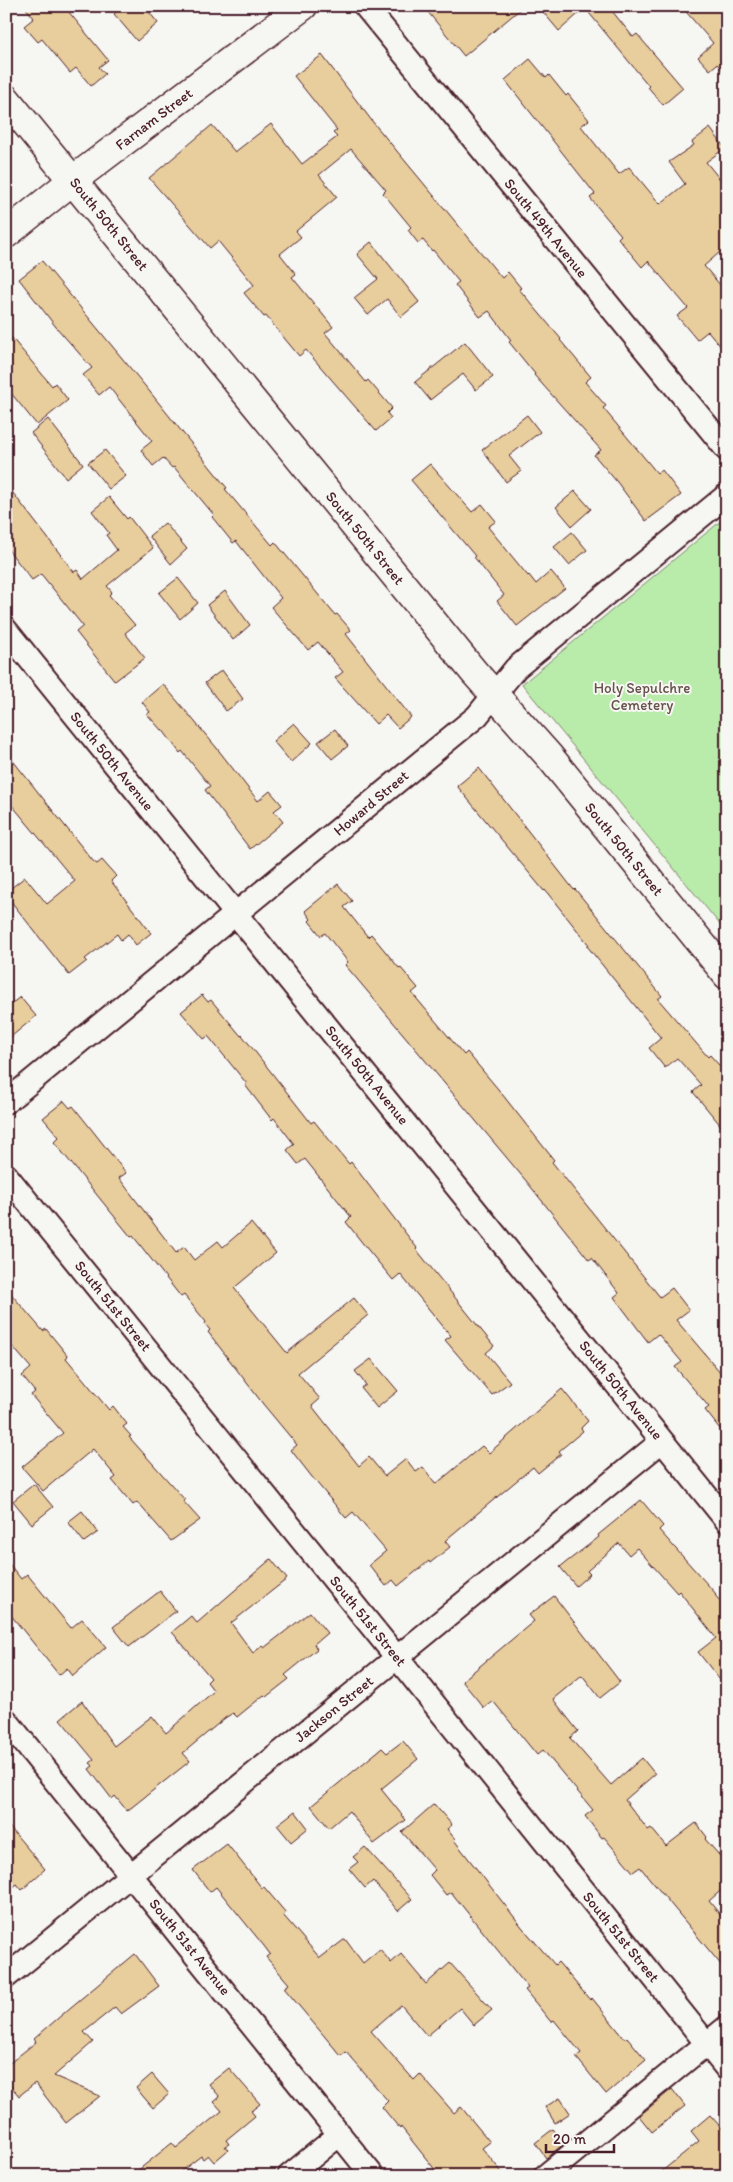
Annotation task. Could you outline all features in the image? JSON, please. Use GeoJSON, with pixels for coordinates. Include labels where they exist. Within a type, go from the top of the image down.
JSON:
{"type":"FeatureCollection","features":[{"type":"Feature","properties":{"kind":"main road","name":"Farnam Street"},"geometry":{"type":"LineString","coordinates":[[6,234],[73,180],[304,6]]}},
{"type":"Feature","properties":{"kind":"main road","name":"South 50th Street"},"geometry":{"type":"LineString","coordinates":[[6,99],[474,672],[549,756],[727,975]]}},
{"type":"Feature","properties":{"kind":"street","name":"South 49th Avenue"},"geometry":{"type":"LineString","coordinates":[[365,6],[727,450]]}},
{"type":"Feature","properties":{"kind":"street","name":"Howard Street"},"geometry":{"type":"LineString","coordinates":[[6,1102],[476,716],[516,668],[727,495]]}},
{"type":"Feature","properties":{"kind":"street","name":"South 50th Avenue"},"geometry":{"type":"LineString","coordinates":[[6,630],[727,1521]]}},
{"type":"Feature","properties":{"kind":"street","name":"South 51st Street"},"geometry":{"type":"LineString","coordinates":[[6,1175],[397,1658],[706,2044],[725,2065]]}},
{"type":"Feature","properties":{"kind":"street","name":"Jackson Street"},"geometry":{"type":"LineString","coordinates":[[6,1977],[662,1441]]}},
{"type":"Feature","properties":{"kind":"street","name":"South 51st Avenue"},"geometry":{"type":"LineString","coordinates":[[6,1720],[373,2176]]}},
{"type":"Feature","properties":{"kind":"street"},"geometry":{"type":"LineString","coordinates":[[545,2176],[727,2027]]}},
{"type":"Feature","properties":{"kind":"street"},"geometry":{"type":"LineString","coordinates":[[289,2176],[340,2134]]}},
{"type":"Feature","properties":{"kind":"green space","name":"Holy Sepulchre Cemetery"},"geometry":{"type":"Polygon","coordinates":[[[727,516],[727,933],[522,684],[727,516]]]}},
{"type":"Feature","properties":{"kind":"building"},"geometry":{"type":"Polygon","coordinates":[[[24,6],[64,6],[108,60],[99,67],[105,74],[91,86],[76,68],[70,73],[42,39],[38,42],[24,26],[34,18],[24,6]]]}},
{"type":"Feature","properties":{"kind":"building"},"geometry":{"type":"Polygon","coordinates":[[[123,6],[144,6],[158,23],[137,41],[114,14],[123,6]]]}},
{"type":"Feature","properties":{"kind":"building"},"geometry":{"type":"Polygon","coordinates":[[[423,6],[524,6],[464,56],[423,6]]]}},
{"type":"Feature","properties":{"kind":"building"},"geometry":{"type":"Polygon","coordinates":[[[538,6],[608,6],[633,37],[637,34],[683,88],[663,105],[585,8],[559,31],[538,6]]]}},
{"type":"Feature","properties":{"kind":"building"},"geometry":{"type":"Polygon","coordinates":[[[681,6],[715,6],[727,20],[727,75],[717,64],[710,70],[698,57],[713,43],[681,6]]]}},
{"type":"Feature","properties":{"kind":"building"},"geometry":{"type":"Polygon","coordinates":[[[322,55],[372,121],[502,278],[508,272],[521,288],[519,289],[591,377],[585,382],[606,406],[603,408],[657,473],[662,470],[681,495],[646,521],[594,455],[601,450],[534,375],[489,311],[480,317],[455,285],[459,282],[433,250],[423,240],[418,243],[408,230],[411,227],[383,193],[386,190],[351,149],[319,175],[337,197],[296,231],[301,237],[280,254],[296,274],[292,277],[333,327],[325,333],[366,382],[368,380],[392,408],[387,413],[391,418],[376,431],[306,350],[299,356],[244,293],[254,285],[218,241],[210,248],[149,178],[212,125],[235,152],[271,124],[302,164],[337,137],[333,133],[337,130],[294,76],[322,55]]]}},
{"type":"Feature","properties":{"kind":"building"},"geometry":{"type":"Polygon","coordinates":[[[530,59],[546,78],[549,75],[566,96],[568,94],[589,120],[581,126],[619,174],[629,167],[660,204],[685,184],[669,162],[694,145],[692,142],[710,128],[725,148],[706,162],[727,188],[727,246],[704,266],[727,293],[727,354],[708,331],[697,340],[677,316],[688,308],[648,261],[642,267],[618,238],[621,235],[590,198],[595,194],[505,80],[530,59]]]}},
{"type":"Feature","properties":{"kind":"building"},"geometry":{"type":"Polygon","coordinates":[[[371,242],[419,302],[401,317],[387,299],[368,315],[354,298],[378,279],[357,254],[371,242]]]}},
{"type":"Feature","properties":{"kind":"building"},"geometry":{"type":"Polygon","coordinates":[[[42,261],[227,488],[225,489],[272,545],[275,542],[335,615],[337,614],[351,630],[346,634],[411,717],[398,728],[386,715],[376,724],[335,678],[343,672],[318,642],[308,650],[271,607],[281,598],[236,541],[233,543],[212,517],[214,515],[174,467],[172,468],[163,458],[153,466],[141,450],[152,441],[109,387],[99,395],[83,375],[92,368],[56,327],[19,279],[42,261]]]}},
{"type":"Feature","properties":{"kind":"building"},"geometry":{"type":"Polygon","coordinates":[[[6,331],[52,386],[55,383],[68,400],[37,425],[6,387],[6,331]]]}},
{"type":"Feature","properties":{"kind":"building"},"geometry":{"type":"Polygon","coordinates":[[[465,342],[493,377],[476,390],[463,374],[430,400],[415,382],[465,342]]]}},
{"type":"Feature","properties":{"kind":"building"},"geometry":{"type":"Polygon","coordinates":[[[527,415],[540,432],[509,456],[521,471],[506,482],[482,450],[527,415]]]}},
{"type":"Feature","properties":{"kind":"building"},"geometry":{"type":"Polygon","coordinates":[[[48,419],[83,464],[66,478],[31,433],[48,419]]]}},
{"type":"Feature","properties":{"kind":"building"},"geometry":{"type":"Polygon","coordinates":[[[105,450],[126,476],[109,489],[88,463],[105,450]]]}},
{"type":"Feature","properties":{"kind":"building"},"geometry":{"type":"Polygon","coordinates":[[[430,464],[472,512],[482,504],[496,521],[488,527],[536,584],[551,571],[565,588],[517,626],[497,601],[504,595],[475,556],[411,480],[430,464]]]}},
{"type":"Feature","properties":{"kind":"building"},"geometry":{"type":"Polygon","coordinates":[[[6,484],[74,572],[77,570],[83,579],[117,550],[106,535],[109,533],[92,511],[109,497],[127,519],[129,517],[153,548],[107,586],[112,592],[109,595],[135,625],[125,633],[145,658],[115,681],[76,632],[83,626],[41,574],[32,580],[6,547],[6,484]]]}},
{"type":"Feature","properties":{"kind":"building"},"geometry":{"type":"Polygon","coordinates":[[[575,491],[591,509],[572,526],[556,507],[575,491]]]}},
{"type":"Feature","properties":{"kind":"building"},"geometry":{"type":"Polygon","coordinates":[[[165,523],[187,549],[171,564],[149,536],[165,523]]]}},
{"type":"Feature","properties":{"kind":"building"},"geometry":{"type":"Polygon","coordinates":[[[572,532],[587,550],[569,565],[554,547],[572,532]]]}},
{"type":"Feature","properties":{"kind":"building"},"geometry":{"type":"Polygon","coordinates":[[[178,578],[198,603],[180,619],[159,593],[178,578]]]}},
{"type":"Feature","properties":{"kind":"building"},"geometry":{"type":"Polygon","coordinates":[[[225,591],[250,625],[233,640],[207,605],[225,591]]]}},
{"type":"Feature","properties":{"kind":"building"},"geometry":{"type":"Polygon","coordinates":[[[222,670],[243,699],[226,711],[205,683],[222,670]]]}},
{"type":"Feature","properties":{"kind":"building"},"geometry":{"type":"Polygon","coordinates":[[[163,684],[258,801],[270,791],[282,805],[274,811],[283,822],[250,849],[205,790],[210,786],[182,751],[180,753],[162,729],[147,714],[150,712],[142,702],[163,684]]]}},
{"type":"Feature","properties":{"kind":"building"},"geometry":{"type":"Polygon","coordinates":[[[294,723],[312,743],[291,762],[273,741],[294,723]]]}},
{"type":"Feature","properties":{"kind":"building"},"geometry":{"type":"Polygon","coordinates":[[[335,729],[348,746],[332,759],[318,742],[335,729]]]}},
{"type":"Feature","properties":{"kind":"building"},"geometry":{"type":"Polygon","coordinates":[[[6,752],[93,861],[97,864],[102,860],[116,876],[111,881],[151,933],[136,945],[128,934],[121,940],[117,934],[85,959],[87,961],[69,975],[6,895],[6,892],[25,877],[47,904],[75,881],[6,798],[6,752]]]}},
{"type":"Feature","properties":{"kind":"building"},"geometry":{"type":"Polygon","coordinates":[[[479,768],[574,890],[662,996],[658,999],[708,1057],[710,1055],[727,1074],[727,1133],[693,1092],[701,1085],[677,1058],[665,1068],[649,1048],[661,1038],[545,890],[457,786],[479,768]]]}},
{"type":"Feature","properties":{"kind":"building"},"geometry":{"type":"Polygon","coordinates":[[[338,884],[352,901],[344,907],[368,937],[371,934],[418,988],[412,993],[464,1055],[467,1052],[498,1089],[554,1160],[552,1162],[660,1297],[672,1288],[689,1310],[676,1320],[727,1380],[727,1438],[705,1410],[709,1407],[675,1367],[682,1362],[658,1334],[648,1342],[614,1297],[619,1293],[592,1258],[589,1260],[527,1182],[345,965],[348,962],[325,933],[321,936],[309,921],[311,919],[305,911],[338,884]]]}},
{"type":"Feature","properties":{"kind":"building"},"geometry":{"type":"Polygon","coordinates":[[[202,995],[208,1002],[211,1000],[242,1035],[311,1123],[314,1121],[349,1164],[351,1162],[416,1249],[494,1346],[486,1353],[510,1382],[492,1395],[445,1340],[451,1336],[400,1274],[393,1280],[364,1245],[346,1222],[351,1217],[305,1159],[298,1164],[287,1150],[294,1144],[274,1118],[272,1120],[245,1085],[247,1084],[208,1036],[204,1039],[181,1012],[202,995]]]}},
{"type":"Feature","properties":{"kind":"building"},"geometry":{"type":"Polygon","coordinates":[[[20,997],[36,1016],[6,1041],[6,1008],[20,997]]]}},
{"type":"Feature","properties":{"kind":"building"},"geometry":{"type":"Polygon","coordinates":[[[64,1101],[70,1108],[73,1106],[126,1173],[119,1178],[176,1253],[184,1247],[194,1260],[218,1241],[223,1247],[251,1223],[276,1253],[234,1288],[287,1353],[354,1298],[368,1315],[298,1373],[320,1399],[312,1406],[359,1466],[369,1457],[385,1476],[406,1459],[416,1472],[423,1467],[436,1484],[482,1446],[489,1453],[562,1389],[588,1421],[581,1428],[583,1431],[559,1451],[561,1454],[538,1473],[533,1467],[448,1538],[445,1541],[450,1547],[430,1563],[429,1561],[398,1586],[393,1580],[386,1586],[369,1565],[386,1551],[353,1512],[346,1518],[312,1477],[291,1450],[297,1445],[208,1332],[210,1330],[205,1324],[206,1322],[184,1295],[181,1297],[133,1236],[131,1237],[54,1142],[59,1137],[43,1118],[64,1101]]]}},
{"type":"Feature","properties":{"kind":"building"},"geometry":{"type":"Polygon","coordinates":[[[6,1288],[43,1331],[46,1329],[68,1356],[66,1358],[109,1410],[113,1406],[127,1424],[123,1427],[131,1436],[129,1437],[185,1500],[183,1501],[200,1520],[171,1541],[137,1502],[133,1505],[112,1480],[116,1477],[93,1449],[43,1491],[22,1467],[63,1433],[31,1395],[35,1392],[22,1376],[31,1368],[6,1339],[6,1288]]]}},
{"type":"Feature","properties":{"kind":"building"},"geometry":{"type":"Polygon","coordinates":[[[371,1359],[398,1391],[377,1408],[361,1388],[366,1385],[355,1371],[371,1359]]]}},
{"type":"Feature","properties":{"kind":"building"},"geometry":{"type":"Polygon","coordinates":[[[34,1484],[53,1507],[32,1524],[13,1501],[34,1484]]]}},
{"type":"Feature","properties":{"kind":"building"},"geometry":{"type":"Polygon","coordinates":[[[641,1500],[663,1526],[659,1530],[716,1594],[727,1610],[727,1689],[698,1652],[716,1638],[679,1591],[677,1593],[637,1548],[629,1555],[619,1543],[587,1571],[590,1574],[576,1586],[560,1567],[599,1537],[598,1535],[641,1500]]]}},
{"type":"Feature","properties":{"kind":"building"},"geometry":{"type":"Polygon","coordinates":[[[82,1511],[98,1532],[84,1542],[68,1522],[82,1511]]]}},
{"type":"Feature","properties":{"kind":"building"},"geometry":{"type":"Polygon","coordinates":[[[271,1559],[287,1579],[231,1623],[253,1653],[262,1646],[264,1648],[310,1612],[327,1633],[314,1644],[317,1649],[285,1675],[289,1679],[266,1697],[264,1695],[237,1717],[233,1713],[225,1718],[183,1753],[190,1761],[127,1811],[115,1796],[112,1799],[89,1769],[93,1766],[90,1763],[94,1760],[60,1719],[82,1701],[114,1746],[152,1716],[166,1733],[214,1691],[207,1682],[211,1678],[172,1632],[191,1616],[197,1623],[271,1559]]]}},
{"type":"Feature","properties":{"kind":"building"},"geometry":{"type":"Polygon","coordinates":[[[6,1560],[21,1579],[27,1574],[71,1628],[82,1619],[106,1647],[73,1676],[67,1668],[59,1675],[6,1609],[6,1560]]]}},
{"type":"Feature","properties":{"kind":"building"},"geometry":{"type":"Polygon","coordinates":[[[160,1591],[176,1611],[129,1647],[113,1627],[160,1591]]]}},
{"type":"Feature","properties":{"kind":"building"},"geometry":{"type":"Polygon","coordinates":[[[554,1596],[620,1682],[600,1698],[582,1675],[553,1699],[578,1731],[570,1738],[611,1785],[642,1758],[655,1774],[625,1800],[648,1830],[651,1828],[666,1846],[696,1823],[707,1837],[705,1839],[727,1864],[727,1885],[709,1901],[727,1923],[727,1972],[640,1867],[633,1872],[604,1837],[602,1838],[585,1816],[593,1810],[543,1750],[537,1755],[493,1701],[484,1708],[462,1681],[534,1621],[529,1615],[554,1596]]]}},
{"type":"Feature","properties":{"kind":"building"},"geometry":{"type":"Polygon","coordinates":[[[403,1741],[418,1759],[381,1789],[406,1820],[374,1844],[349,1811],[329,1828],[311,1806],[382,1748],[387,1753],[403,1741]]]}},
{"type":"Feature","properties":{"kind":"building"},"geometry":{"type":"Polygon","coordinates":[[[434,1804],[452,1825],[447,1829],[454,1840],[522,1927],[555,1965],[558,1962],[590,2000],[592,1998],[625,2039],[627,2037],[646,2060],[606,2094],[576,2057],[581,2053],[554,2020],[551,2022],[525,1990],[528,1988],[451,1892],[446,1895],[430,1875],[435,1870],[402,1832],[434,1804]]]}},
{"type":"Feature","properties":{"kind":"building"},"geometry":{"type":"Polygon","coordinates":[[[295,1811],[308,1828],[291,1842],[277,1825],[295,1811]]]}},
{"type":"Feature","properties":{"kind":"building"},"geometry":{"type":"Polygon","coordinates":[[[6,1823],[45,1869],[22,1890],[17,1884],[6,1893],[6,1823]]]}},
{"type":"Feature","properties":{"kind":"building"},"geometry":{"type":"Polygon","coordinates":[[[227,1844],[262,1888],[264,1887],[286,1913],[283,1915],[320,1958],[345,1939],[363,1963],[380,1949],[391,1963],[401,1954],[426,1984],[450,1963],[492,2010],[474,2025],[460,2008],[427,2036],[401,2005],[371,2031],[414,2080],[420,2074],[454,2113],[461,2107],[490,2142],[482,2148],[505,2176],[440,2176],[401,2127],[400,2129],[382,2107],[388,2101],[346,2052],[341,2056],[284,1988],[289,1984],[266,1957],[270,1954],[264,1946],[216,1887],[210,1892],[193,1870],[227,1844]]]}},
{"type":"Feature","properties":{"kind":"building"},"geometry":{"type":"Polygon","coordinates":[[[365,1847],[412,1899],[398,1911],[373,1881],[365,1888],[349,1869],[358,1862],[353,1857],[365,1847]]]}},
{"type":"Feature","properties":{"kind":"building"},"geometry":{"type":"Polygon","coordinates":[[[135,1954],[159,1986],[121,2014],[115,2007],[84,2032],[93,2042],[54,2076],[100,2096],[66,2123],[35,2083],[19,2096],[6,2080],[6,2066],[36,2042],[34,2039],[135,1954]]]}},
{"type":"Feature","properties":{"kind":"building"},"geometry":{"type":"Polygon","coordinates":[[[229,2068],[260,2104],[251,2111],[255,2116],[226,2140],[229,2144],[225,2146],[228,2150],[214,2162],[208,2155],[203,2159],[201,2156],[175,2176],[131,2176],[172,2143],[176,2148],[222,2111],[214,2102],[220,2097],[209,2084],[229,2068]]]}},
{"type":"Feature","properties":{"kind":"building"},"geometry":{"type":"Polygon","coordinates":[[[152,2074],[169,2094],[153,2108],[136,2088],[152,2074]]]}},
{"type":"Feature","properties":{"kind":"building"},"geometry":{"type":"Polygon","coordinates":[[[672,2089],[685,2106],[652,2132],[639,2116],[672,2089]]]}},
{"type":"Feature","properties":{"kind":"building"},"geometry":{"type":"Polygon","coordinates":[[[560,2098],[570,2113],[555,2123],[545,2107],[560,2098]]]}},
{"type":"Feature","properties":{"kind":"building"},"geometry":{"type":"Polygon","coordinates":[[[710,2115],[727,2134],[727,2176],[656,2176],[699,2141],[691,2131],[710,2115]]]}},
{"type":"Feature","properties":{"kind":"building"},"geometry":{"type":"Polygon","coordinates":[[[553,2129],[565,2143],[546,2158],[535,2143],[553,2129]]]}}]}
